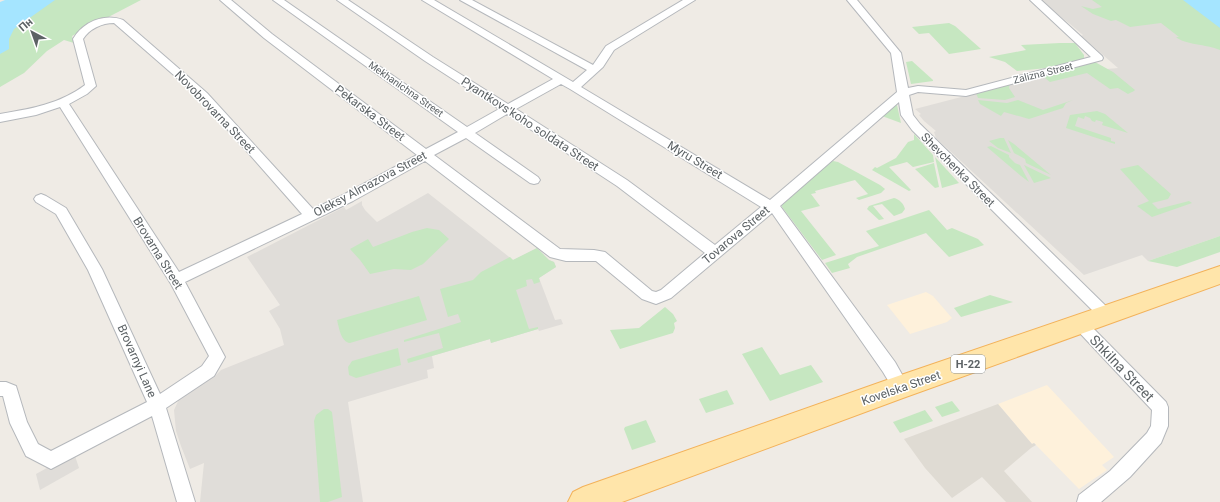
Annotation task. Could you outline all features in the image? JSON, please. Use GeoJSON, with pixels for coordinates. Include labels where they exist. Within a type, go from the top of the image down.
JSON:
{"type":"FeatureCollection","features":[{"type":"Feature","properties":{"kind":"main road","name":"Kovelska Street"},"geometry":{"type":"LineString","coordinates":[[583,502],[901,387],[1220,275]]}},
{"type":"Feature","properties":{"kind":"street","name":"Pekarska Street"},"geometry":{"type":"LineString","coordinates":[[225,0],[268,36],[555,253]]}},
{"type":"Feature","properties":{"kind":"street","name":"Mekhanichna Street"},"geometry":{"type":"LineString","coordinates":[[278,0],[534,180]]}},
{"type":"Feature","properties":{"kind":"street","name":"Pyantkovsʹkoho soldata Street"},"geometry":{"type":"LineString","coordinates":[[342,0],[622,183],[715,253]]}},
{"type":"Feature","properties":{"kind":"street","name":"Myru Street"},"geometry":{"type":"LineString","coordinates":[[427,0],[455,3],[560,80],[777,210],[889,367],[901,387]]}},
{"type":"Feature","properties":{"kind":"street"},"geometry":{"type":"LineString","coordinates":[[574,87],[599,65],[610,48],[690,0]]}},
{"type":"Feature","properties":{"kind":"street","name":"Shevchenka Street"},"geometry":{"type":"LineString","coordinates":[[852,0],[896,52],[907,115],[919,131],[1106,316]]}},
{"type":"Feature","properties":{"kind":"street","name":"Zalizna Street"},"geometry":{"type":"LineString","coordinates":[[903,93],[918,89],[966,93],[1098,58],[1034,0]]}},
{"type":"Feature","properties":{"kind":"street"},"geometry":{"type":"LineString","coordinates":[[455,3],[594,70]]}},
{"type":"Feature","properties":{"kind":"street","name":"Novobrovarna Street"},"geometry":{"type":"LineString","coordinates":[[63,103],[91,86],[78,36],[84,30],[111,19],[120,22],[202,95],[311,216]]}},
{"type":"Feature","properties":{"kind":"street","name":"Oleksy Almazova Street"},"geometry":{"type":"LineString","coordinates":[[176,280],[311,216],[388,177],[560,80]]}},
{"type":"Feature","properties":{"kind":"street","name":"Tovarova Street"},"geometry":{"type":"LineString","coordinates":[[555,253],[566,256],[600,256],[647,295],[656,298],[666,294],[772,206],[903,93]]}},
{"type":"Feature","properties":{"kind":"street"},"geometry":{"type":"LineString","coordinates":[[0,118],[63,103]]}},
{"type":"Feature","properties":{"kind":"street","name":"Brovarna Street"},"geometry":{"type":"LineString","coordinates":[[63,103],[176,280],[217,357],[208,371],[157,405]]}},
{"type":"Feature","properties":{"kind":"street","name":"Brovarnyi Lane"},"geometry":{"type":"LineString","coordinates":[[0,389],[10,391],[19,423],[32,450],[51,460],[157,405],[96,269],[61,211],[41,199]]}},
{"type":"Feature","properties":{"kind":"street","name":"Shkilna Street"},"geometry":{"type":"LineString","coordinates":[[1081,325],[1160,407],[1160,421],[1155,438],[1115,480],[1086,502]]}},
{"type":"Feature","properties":{"kind":"street"},"geometry":{"type":"LineString","coordinates":[[157,405],[186,502]]}},
{"type":"Feature","properties":{"kind":"shaded area"},"geometry":{"type":"Polygon","coordinates":[[[1039,0],[1160,0],[1220,42],[1220,236],[1148,261],[1142,255],[1084,275],[936,138],[934,132],[936,131],[924,121],[919,115],[921,114],[915,109],[1089,64],[1107,69],[1118,68],[1081,36],[1083,35],[1039,0]]]}},
{"type":"Feature","properties":{"kind":"shaded area"},"geometry":{"type":"Polygon","coordinates":[[[428,193],[513,260],[537,248],[549,260],[554,262],[556,267],[539,278],[555,320],[561,319],[563,324],[539,331],[538,329],[491,343],[490,339],[432,356],[434,368],[427,370],[428,378],[348,402],[363,502],[200,502],[204,463],[190,469],[176,431],[174,410],[181,395],[197,381],[216,375],[221,370],[284,345],[280,329],[269,311],[280,305],[247,257],[344,207],[346,210],[362,201],[362,205],[365,210],[377,222],[428,193]]]}},
{"type":"Feature","properties":{"kind":"shaded area"},"geometry":{"type":"Polygon","coordinates":[[[926,292],[933,296],[952,318],[947,322],[910,334],[887,305],[926,292]]]}},
{"type":"Feature","properties":{"kind":"shaded area"},"geometry":{"type":"Polygon","coordinates":[[[1047,385],[1114,457],[1102,465],[1107,470],[1079,489],[1034,443],[1032,444],[998,404],[1047,385]]]}},
{"type":"Feature","properties":{"kind":"shaded area"},"geometry":{"type":"Polygon","coordinates":[[[998,404],[1032,444],[1034,443],[1036,445],[1004,471],[1032,502],[1006,502],[982,477],[952,498],[925,468],[904,439],[998,404]]]}},
{"type":"Feature","properties":{"kind":"shaded area"},"geometry":{"type":"Polygon","coordinates":[[[74,453],[79,468],[40,490],[36,474],[74,453]]]}},
{"type":"Feature","properties":{"kind":"green space"},"geometry":{"type":"Polygon","coordinates":[[[29,0],[141,0],[72,36],[74,43],[64,40],[47,51],[24,73],[0,87],[0,9],[29,0]]]}},
{"type":"Feature","properties":{"kind":"green space"},"geometry":{"type":"Polygon","coordinates":[[[1092,0],[1199,0],[1220,17],[1220,50],[1180,40],[1176,37],[1179,37],[1161,23],[1130,27],[1116,20],[1111,21],[1093,14],[1081,6],[1093,9],[1102,7],[1092,0]]]}},
{"type":"Feature","properties":{"kind":"green space"},"geometry":{"type":"Polygon","coordinates":[[[949,23],[955,26],[981,49],[949,54],[929,33],[919,34],[912,27],[949,23]]]}},
{"type":"Feature","properties":{"kind":"green space"},"geometry":{"type":"Polygon","coordinates":[[[1075,43],[1084,55],[1084,59],[1047,68],[1017,71],[1005,62],[989,57],[1026,50],[1021,45],[1075,43]]]}},
{"type":"Feature","properties":{"kind":"green space"},"geometry":{"type":"Polygon","coordinates":[[[912,61],[933,81],[911,84],[906,62],[912,61]]]}},
{"type":"Feature","properties":{"kind":"green space"},"geometry":{"type":"Polygon","coordinates":[[[1095,62],[1113,72],[1135,90],[1128,94],[1118,88],[1110,89],[1087,73],[1050,82],[1041,75],[1095,62]]]}},
{"type":"Feature","properties":{"kind":"green space"},"geometry":{"type":"Polygon","coordinates":[[[1010,83],[1009,88],[1015,97],[1005,100],[978,98],[976,93],[1010,83]]]}},
{"type":"Feature","properties":{"kind":"green space"},"geometry":{"type":"Polygon","coordinates":[[[978,100],[1007,103],[1018,100],[1043,110],[1073,100],[1066,103],[1063,108],[1029,119],[1004,112],[1001,116],[980,104],[978,100]]]}},
{"type":"Feature","properties":{"kind":"green space"},"geometry":{"type":"Polygon","coordinates":[[[897,105],[901,123],[882,116],[894,106],[897,105]]]}},
{"type":"Feature","properties":{"kind":"green space"},"geometry":{"type":"Polygon","coordinates":[[[1097,111],[1105,114],[1128,133],[1102,125],[1103,122],[1096,120],[1095,122],[1092,121],[1090,118],[1085,116],[1084,119],[1078,117],[1075,126],[1111,138],[1111,141],[1115,142],[1115,144],[1066,128],[1070,115],[1097,111]]]}},
{"type":"Feature","properties":{"kind":"green space"},"geometry":{"type":"Polygon","coordinates":[[[914,134],[933,155],[934,162],[913,167],[907,162],[889,167],[911,190],[909,191],[872,170],[875,167],[877,168],[896,158],[908,142],[914,140],[914,134]]]}},
{"type":"Feature","properties":{"kind":"green space"},"geometry":{"type":"Polygon","coordinates":[[[1004,138],[1011,153],[998,148],[989,141],[1004,138]]]}},
{"type":"Feature","properties":{"kind":"green space"},"geometry":{"type":"Polygon","coordinates":[[[1008,140],[1051,175],[1026,163],[1025,159],[1014,153],[1008,140]]]}},
{"type":"Feature","properties":{"kind":"green space"},"geometry":{"type":"Polygon","coordinates":[[[991,146],[1009,155],[1015,163],[1020,165],[1029,182],[987,147],[991,146]]]}},
{"type":"Feature","properties":{"kind":"green space"},"geometry":{"type":"Polygon","coordinates":[[[935,157],[959,183],[942,188],[935,157]]]}},
{"type":"Feature","properties":{"kind":"green space"},"geometry":{"type":"Polygon","coordinates":[[[830,162],[838,162],[885,189],[881,193],[859,200],[856,198],[868,194],[855,180],[815,191],[816,193],[811,194],[820,206],[801,211],[836,255],[822,260],[782,205],[830,162]]]}},
{"type":"Feature","properties":{"kind":"green space"},"geometry":{"type":"Polygon","coordinates":[[[934,163],[939,187],[935,188],[915,169],[934,163]]]}},
{"type":"Feature","properties":{"kind":"green space"},"geometry":{"type":"Polygon","coordinates":[[[1024,165],[1051,178],[1034,183],[1024,165]]]}},
{"type":"Feature","properties":{"kind":"green space"},"geometry":{"type":"Polygon","coordinates":[[[1138,165],[1171,194],[1168,199],[1152,203],[1158,209],[1189,201],[1192,203],[1152,217],[1137,206],[1149,201],[1120,169],[1138,165]]]}},
{"type":"Feature","properties":{"kind":"green space"},"geometry":{"type":"Polygon","coordinates":[[[894,198],[904,205],[905,209],[902,213],[894,216],[882,204],[873,206],[884,219],[879,220],[867,209],[869,206],[894,198]]]}},
{"type":"Feature","properties":{"kind":"green space"},"geometry":{"type":"Polygon","coordinates":[[[929,210],[947,230],[952,228],[978,239],[984,245],[949,257],[926,233],[857,257],[848,264],[850,268],[832,273],[825,263],[879,246],[866,231],[929,210]]]}},
{"type":"Feature","properties":{"kind":"green space"},"geometry":{"type":"Polygon","coordinates":[[[427,228],[439,230],[449,239],[423,264],[411,270],[394,269],[370,274],[350,249],[368,239],[373,247],[412,232],[427,228]]]}},
{"type":"Feature","properties":{"kind":"green space"},"geometry":{"type":"Polygon","coordinates":[[[1220,236],[1220,252],[1177,267],[1148,261],[1220,236]]]}},
{"type":"Feature","properties":{"kind":"green space"},"geometry":{"type":"Polygon","coordinates":[[[537,248],[549,260],[554,262],[556,267],[539,278],[540,282],[534,284],[532,279],[526,280],[527,286],[516,290],[529,329],[538,327],[538,329],[491,343],[490,339],[408,363],[407,359],[443,348],[439,333],[404,342],[404,340],[461,322],[458,314],[448,317],[440,289],[473,280],[481,272],[510,257],[513,260],[537,248]]]}},
{"type":"Feature","properties":{"kind":"green space"},"geometry":{"type":"Polygon","coordinates":[[[990,295],[1013,302],[961,317],[954,308],[990,295]]]}},
{"type":"Feature","properties":{"kind":"green space"},"geometry":{"type":"Polygon","coordinates":[[[419,296],[427,320],[350,343],[342,337],[337,320],[419,296]]]}},
{"type":"Feature","properties":{"kind":"green space"},"geometry":{"type":"Polygon","coordinates":[[[665,307],[673,314],[677,321],[674,323],[675,328],[673,333],[620,349],[610,330],[639,328],[665,307]]]}},
{"type":"Feature","properties":{"kind":"green space"},"geometry":{"type":"Polygon","coordinates":[[[762,347],[780,375],[811,365],[823,382],[770,401],[742,354],[762,347]]]}},
{"type":"Feature","properties":{"kind":"green space"},"geometry":{"type":"Polygon","coordinates":[[[398,348],[401,365],[356,378],[349,375],[348,367],[352,361],[398,348]]]}},
{"type":"Feature","properties":{"kind":"green space"},"geometry":{"type":"Polygon","coordinates":[[[727,390],[734,404],[706,413],[699,399],[727,390]]]}},
{"type":"Feature","properties":{"kind":"green space"},"geometry":{"type":"Polygon","coordinates":[[[952,401],[960,411],[942,417],[935,407],[952,401]]]}},
{"type":"Feature","properties":{"kind":"green space"},"geometry":{"type":"Polygon","coordinates":[[[324,409],[328,409],[332,412],[342,497],[328,502],[320,502],[314,421],[316,415],[324,409]]]}},
{"type":"Feature","properties":{"kind":"green space"},"geometry":{"type":"Polygon","coordinates":[[[925,410],[933,421],[900,433],[893,422],[925,410]]]}},
{"type":"Feature","properties":{"kind":"green space"},"geometry":{"type":"Polygon","coordinates":[[[646,420],[656,442],[632,450],[624,429],[625,427],[646,420]]]}},
{"type":"Feature","properties":{"kind":"water"},"geometry":{"type":"Polygon","coordinates":[[[5,0],[55,0],[14,29],[9,39],[9,49],[0,54],[0,2],[5,0]]]}},
{"type":"Feature","properties":{"kind":"water"},"geometry":{"type":"Polygon","coordinates":[[[1183,0],[1220,0],[1220,28],[1183,0]]]}}]}
